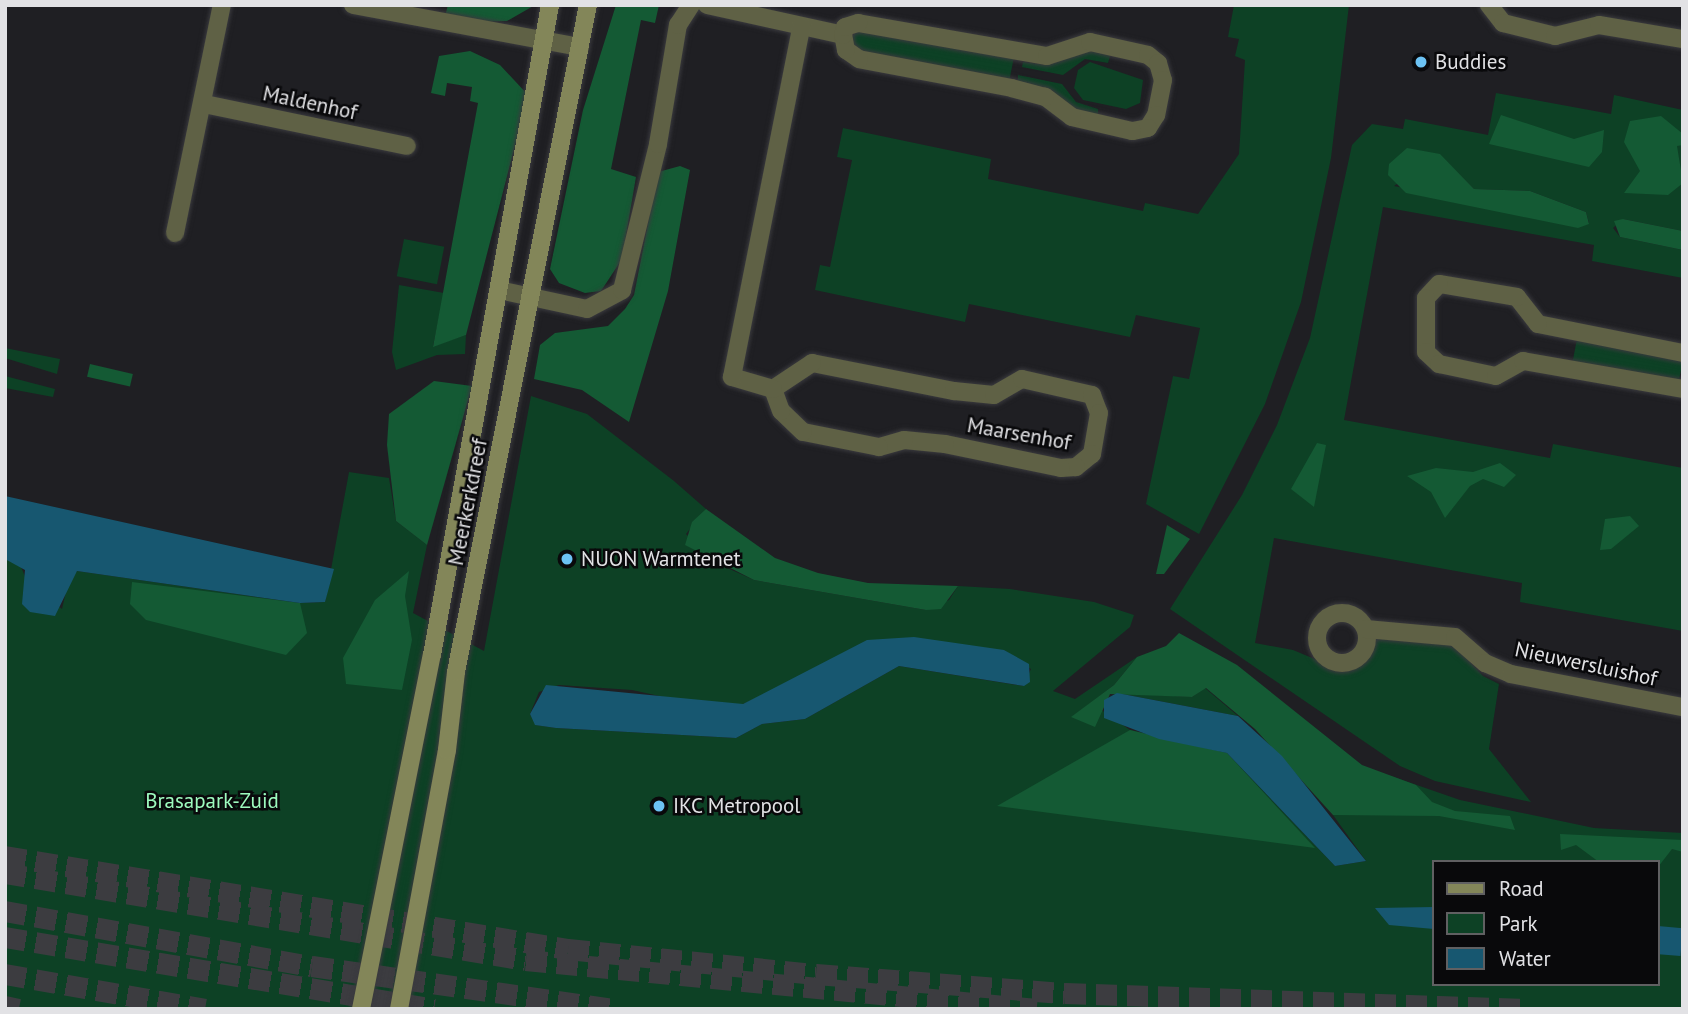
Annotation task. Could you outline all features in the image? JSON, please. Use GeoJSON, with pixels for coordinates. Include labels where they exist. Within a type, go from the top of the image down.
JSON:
{"type":"FeatureCollection","features":[{"type":"Feature","properties":{"kind":"street"},"geometry":{"type":"LineString","coordinates":[[175,233],[204,104],[222,5]]}},
{"type":"Feature","properties":{"kind":"street"},"geometry":{"type":"LineString","coordinates":[[353,5],[580,47]]}},
{"type":"Feature","properties":{"kind":"street","name":"Meerkerkdreef"},"geometry":{"type":"LineString","coordinates":[[361,1009],[499,290],[550,5]]}},
{"type":"Feature","properties":{"kind":"street","name":"Meerkerkdreef"},"geometry":{"type":"LineString","coordinates":[[399,1009],[456,673],[588,5]]}},
{"type":"Feature","properties":{"kind":"street"},"geometry":{"type":"LineString","coordinates":[[499,290],[587,309],[622,290],[658,144],[678,25],[691,5]]}},
{"type":"Feature","properties":{"kind":"street"},"geometry":{"type":"LineString","coordinates":[[707,5],[843,35]]}},
{"type":"Feature","properties":{"kind":"street"},"geometry":{"type":"LineString","coordinates":[[773,389],[732,377],[792,25],[776,5]]}},
{"type":"Feature","properties":{"kind":"street"},"geometry":{"type":"LineString","coordinates":[[1489,5],[1503,23],[1555,36],[1599,25],[1683,39]]}},
{"type":"Feature","properties":{"kind":"street"},"geometry":{"type":"LineString","coordinates":[[858,23],[1047,56],[1090,42],[1148,55],[1158,63],[1163,80],[1156,115],[1148,128],[1132,131],[1072,117],[1034,94],[859,59],[846,50],[843,35],[845,27],[858,23]]}},
{"type":"Feature","properties":{"kind":"street","name":"Maldenhof"},"geometry":{"type":"LineString","coordinates":[[204,104],[407,146]]}},
{"type":"Feature","properties":{"kind":"street"},"geometry":{"type":"LineString","coordinates":[[1683,353],[1538,324],[1517,297],[1439,284],[1426,298],[1426,352],[1439,364],[1496,376],[1523,361],[1683,389]]}},
{"type":"Feature","properties":{"kind":"street","name":"Maarsenhof"},"geometry":{"type":"LineString","coordinates":[[812,363],[994,395],[1022,379],[1092,395],[1099,413],[1092,454],[1076,467],[1061,468],[945,444],[904,440],[879,447],[803,432],[781,411],[773,389],[812,363]]}},
{"type":"Feature","properties":{"kind":"street","name":"Nieuwersluishof"},"geometry":{"type":"LineString","coordinates":[[1366,629],[1455,637],[1485,663],[1511,674],[1683,707]]}},
{"type":"Feature","properties":{"kind":"green space"},"geometry":{"type":"Polygon","coordinates":[[[448,5],[535,5],[507,21],[472,22],[445,16],[448,5]]]}},
{"type":"Feature","properties":{"kind":"green space"},"geometry":{"type":"Polygon","coordinates":[[[616,5],[659,5],[655,23],[641,20],[611,169],[636,177],[622,259],[601,291],[585,293],[559,283],[550,269],[583,110],[616,5]]]}},
{"type":"Feature","properties":{"kind":"green space"},"geometry":{"type":"Polygon","coordinates":[[[1234,5],[1349,5],[1331,158],[1301,302],[1265,404],[1199,534],[1146,504],[1173,376],[1189,379],[1200,328],[1136,315],[1130,337],[969,304],[965,322],[815,290],[820,265],[830,267],[852,160],[837,157],[843,128],[991,159],[988,179],[1143,211],[1145,203],[1198,214],[1239,154],[1245,60],[1235,56],[1239,39],[1228,37],[1234,5]]]}},
{"type":"Feature","properties":{"kind":"green space"},"geometry":{"type":"Polygon","coordinates":[[[861,29],[1014,57],[1009,82],[853,49],[852,36],[861,29]]]}},
{"type":"Feature","properties":{"kind":"green space"},"geometry":{"type":"Polygon","coordinates":[[[1091,50],[1111,53],[1108,63],[1085,59],[1063,75],[1022,67],[1023,62],[1048,65],[1091,50]]]}},
{"type":"Feature","properties":{"kind":"green space"},"geometry":{"type":"Polygon","coordinates":[[[470,51],[500,65],[528,95],[466,335],[433,347],[478,103],[470,101],[472,87],[447,83],[445,96],[431,93],[439,56],[470,51]]]}},
{"type":"Feature","properties":{"kind":"green space"},"geometry":{"type":"Polygon","coordinates":[[[1090,62],[1143,80],[1140,103],[1126,109],[1083,100],[1074,88],[1078,70],[1090,62]]]}},
{"type":"Feature","properties":{"kind":"green space"},"geometry":{"type":"Polygon","coordinates":[[[1018,75],[1062,84],[1076,102],[1098,109],[1098,118],[1069,107],[1052,90],[1018,82],[1018,75]]]}},
{"type":"Feature","properties":{"kind":"green space"},"geometry":{"type":"Polygon","coordinates":[[[1496,93],[1611,114],[1614,95],[1683,110],[1683,231],[1623,219],[1613,228],[1620,237],[1683,250],[1683,278],[1592,261],[1594,245],[1383,207],[1344,420],[1550,458],[1553,444],[1683,468],[1683,631],[1520,602],[1522,583],[1274,538],[1255,643],[1293,650],[1341,670],[1358,666],[1374,639],[1389,633],[1451,642],[1483,676],[1499,684],[1489,749],[1531,802],[1435,781],[1400,766],[1170,609],[1242,495],[1277,425],[1310,338],[1352,145],[1372,124],[1403,129],[1405,119],[1488,135],[1496,93]],[[1440,155],[1394,186],[1589,223],[1586,212],[1530,191],[1474,189],[1440,155]]]}},
{"type":"Feature","properties":{"kind":"green space"},"geometry":{"type":"Polygon","coordinates":[[[1501,115],[1574,139],[1604,130],[1602,152],[1589,167],[1489,144],[1501,115]]]}},
{"type":"Feature","properties":{"kind":"green space"},"geometry":{"type":"Polygon","coordinates":[[[1661,116],[1683,134],[1683,145],[1677,146],[1683,183],[1668,195],[1624,193],[1640,171],[1624,142],[1630,121],[1661,116]]]}},
{"type":"Feature","properties":{"kind":"green space"},"geometry":{"type":"Polygon","coordinates":[[[1407,148],[1440,154],[1474,189],[1530,191],[1586,212],[1589,224],[1578,228],[1406,193],[1388,175],[1389,164],[1407,148]]]}},
{"type":"Feature","properties":{"kind":"green space"},"geometry":{"type":"Polygon","coordinates":[[[680,166],[690,170],[668,291],[629,422],[582,390],[534,379],[540,345],[555,333],[608,326],[625,309],[634,295],[658,172],[680,166]]]}},
{"type":"Feature","properties":{"kind":"green space"},"geometry":{"type":"Polygon","coordinates":[[[1623,219],[1683,231],[1683,250],[1620,237],[1614,221],[1623,219]]]}},
{"type":"Feature","properties":{"kind":"green space"},"geometry":{"type":"Polygon","coordinates":[[[404,239],[444,247],[437,284],[397,276],[404,239]]]}},
{"type":"Feature","properties":{"kind":"green space"},"geometry":{"type":"Polygon","coordinates":[[[399,285],[444,293],[433,346],[466,335],[465,354],[437,355],[396,370],[392,352],[399,285]]]}},
{"type":"Feature","properties":{"kind":"green space"},"geometry":{"type":"Polygon","coordinates":[[[1577,339],[1683,360],[1678,384],[1572,364],[1577,339]]]}},
{"type":"Feature","properties":{"kind":"green space"},"geometry":{"type":"Polygon","coordinates":[[[5,348],[60,359],[57,374],[5,358],[5,348]]]}},
{"type":"Feature","properties":{"kind":"green space"},"geometry":{"type":"Polygon","coordinates":[[[90,364],[133,374],[130,387],[87,377],[90,364]]]}},
{"type":"Feature","properties":{"kind":"green space"},"geometry":{"type":"Polygon","coordinates":[[[5,376],[55,389],[53,397],[5,388],[5,376]]]}},
{"type":"Feature","properties":{"kind":"green space"},"geometry":{"type":"Polygon","coordinates":[[[434,381],[472,386],[427,545],[396,521],[387,445],[389,414],[434,381]]]}},
{"type":"Feature","properties":{"kind":"green space","name":"Brasapark-Zuid"},"geometry":{"type":"Polygon","coordinates":[[[531,396],[587,414],[674,481],[706,509],[686,534],[714,562],[754,580],[926,610],[949,600],[958,586],[1010,589],[1094,602],[1134,615],[1130,627],[1053,691],[1075,699],[1137,657],[1114,685],[1072,717],[1100,709],[1130,730],[1227,753],[1335,866],[1366,861],[1333,815],[1356,813],[1388,775],[1460,800],[1594,828],[1683,833],[1683,1009],[5,1009],[5,559],[19,562],[26,579],[62,609],[68,583],[77,571],[300,603],[325,602],[349,472],[389,478],[396,521],[427,545],[413,613],[484,651],[531,396]],[[1004,650],[800,679],[743,704],[696,704],[632,690],[559,685],[539,692],[530,714],[536,725],[556,728],[736,738],[762,724],[805,719],[899,666],[1023,686],[1031,669],[1004,650]]]}},
{"type":"Feature","properties":{"kind":"green space"},"geometry":{"type":"Polygon","coordinates":[[[1317,443],[1326,445],[1314,507],[1291,489],[1317,443]]]}},
{"type":"Feature","properties":{"kind":"green space"},"geometry":{"type":"Polygon","coordinates":[[[1500,463],[1516,475],[1504,487],[1483,479],[1470,486],[1445,518],[1431,492],[1407,476],[1436,468],[1473,472],[1500,463]]]}},
{"type":"Feature","properties":{"kind":"green space"},"geometry":{"type":"Polygon","coordinates":[[[706,509],[775,558],[818,573],[868,583],[958,586],[941,609],[926,610],[754,580],[685,545],[692,522],[706,509]]]}},
{"type":"Feature","properties":{"kind":"green space"},"geometry":{"type":"Polygon","coordinates":[[[1630,516],[1639,526],[1611,549],[1600,550],[1605,519],[1630,516]]]}},
{"type":"Feature","properties":{"kind":"green space"},"geometry":{"type":"Polygon","coordinates":[[[1167,525],[1190,539],[1164,574],[1156,574],[1167,525]]]}},
{"type":"Feature","properties":{"kind":"green space"},"geometry":{"type":"Polygon","coordinates":[[[409,571],[405,596],[412,640],[402,690],[346,684],[343,658],[375,600],[409,571]]]}},
{"type":"Feature","properties":{"kind":"green space"},"geometry":{"type":"Polygon","coordinates":[[[132,582],[300,603],[307,633],[286,655],[146,620],[130,604],[132,582]]]}},
{"type":"Feature","properties":{"kind":"green space"},"geometry":{"type":"Polygon","coordinates":[[[1179,633],[1237,665],[1362,765],[1416,785],[1432,802],[1455,811],[1510,816],[1515,830],[1439,816],[1333,815],[1255,729],[1206,688],[1192,697],[1110,694],[1095,727],[1071,717],[1114,685],[1137,657],[1166,646],[1179,633]]]}},
{"type":"Feature","properties":{"kind":"green space"},"geometry":{"type":"Polygon","coordinates":[[[1205,688],[1238,716],[1117,693],[1192,697],[1205,688]]]}},
{"type":"Feature","properties":{"kind":"green space"},"geometry":{"type":"Polygon","coordinates":[[[1130,730],[1227,753],[1315,848],[997,806],[1130,730]]]}},
{"type":"Feature","properties":{"kind":"green space"},"geometry":{"type":"Polygon","coordinates":[[[1560,834],[1683,840],[1683,852],[1672,849],[1660,864],[1660,860],[1596,860],[1576,845],[1561,850],[1560,834]]]}},
{"type":"Feature","properties":{"kind":"water"},"geometry":{"type":"Polygon","coordinates":[[[5,496],[334,569],[325,602],[300,603],[77,571],[55,616],[30,612],[22,604],[25,570],[5,559],[5,496]]]}},
{"type":"Feature","properties":{"kind":"water"},"geometry":{"type":"Polygon","coordinates":[[[914,637],[1004,650],[1029,664],[1030,682],[1024,686],[899,666],[805,719],[762,724],[736,738],[556,728],[535,725],[530,714],[546,685],[743,704],[867,640],[914,637]]]}},
{"type":"Feature","properties":{"kind":"water"},"geometry":{"type":"Polygon","coordinates":[[[1117,693],[1238,716],[1282,756],[1366,861],[1335,866],[1227,753],[1159,739],[1104,718],[1104,700],[1117,693]]]}},
{"type":"Feature","properties":{"kind":"water"},"geometry":{"type":"Polygon","coordinates":[[[1432,907],[1432,929],[1389,925],[1375,908],[1432,907]]]}},
{"type":"Feature","properties":{"kind":"water"},"geometry":{"type":"Polygon","coordinates":[[[1660,926],[1683,928],[1680,956],[1660,954],[1660,926]]]}},
{"type":"Feature","properties":{"kind":"tunnel"},"geometry":{"type":"LineString","coordinates":[[5,856],[568,949],[816,974],[1065,993],[1529,1009]]}},
{"type":"Feature","properties":{"kind":"tunnel"},"geometry":{"type":"LineString","coordinates":[[5,873],[526,960],[1037,1009]]}},
{"type":"Feature","properties":{"kind":"tunnel"},"geometry":{"type":"LineString","coordinates":[[5,911],[312,966],[613,1009]]}},
{"type":"Feature","properties":{"kind":"tunnel"},"geometry":{"type":"LineString","coordinates":[[5,937],[434,1009]]}},
{"type":"Feature","properties":{"kind":"tunnel"},"geometry":{"type":"LineString","coordinates":[[5,974],[205,1009]]}},
{"type":"Feature","properties":{"kind":"tunnel"},"geometry":{"type":"LineString","coordinates":[[5,1006],[19,1009]]}},
{"type":"Feature","properties":{"kind":"place","name":"Buddies"},"geometry":{"type":"Point","coordinates":[1421,62]}},
{"type":"Feature","properties":{"kind":"place","name":"NUON Warmtenet"},"geometry":{"type":"Point","coordinates":[567,559]}},
{"type":"Feature","properties":{"kind":"place","name":"IKC Metropool"},"geometry":{"type":"Point","coordinates":[659,806]}}]}
